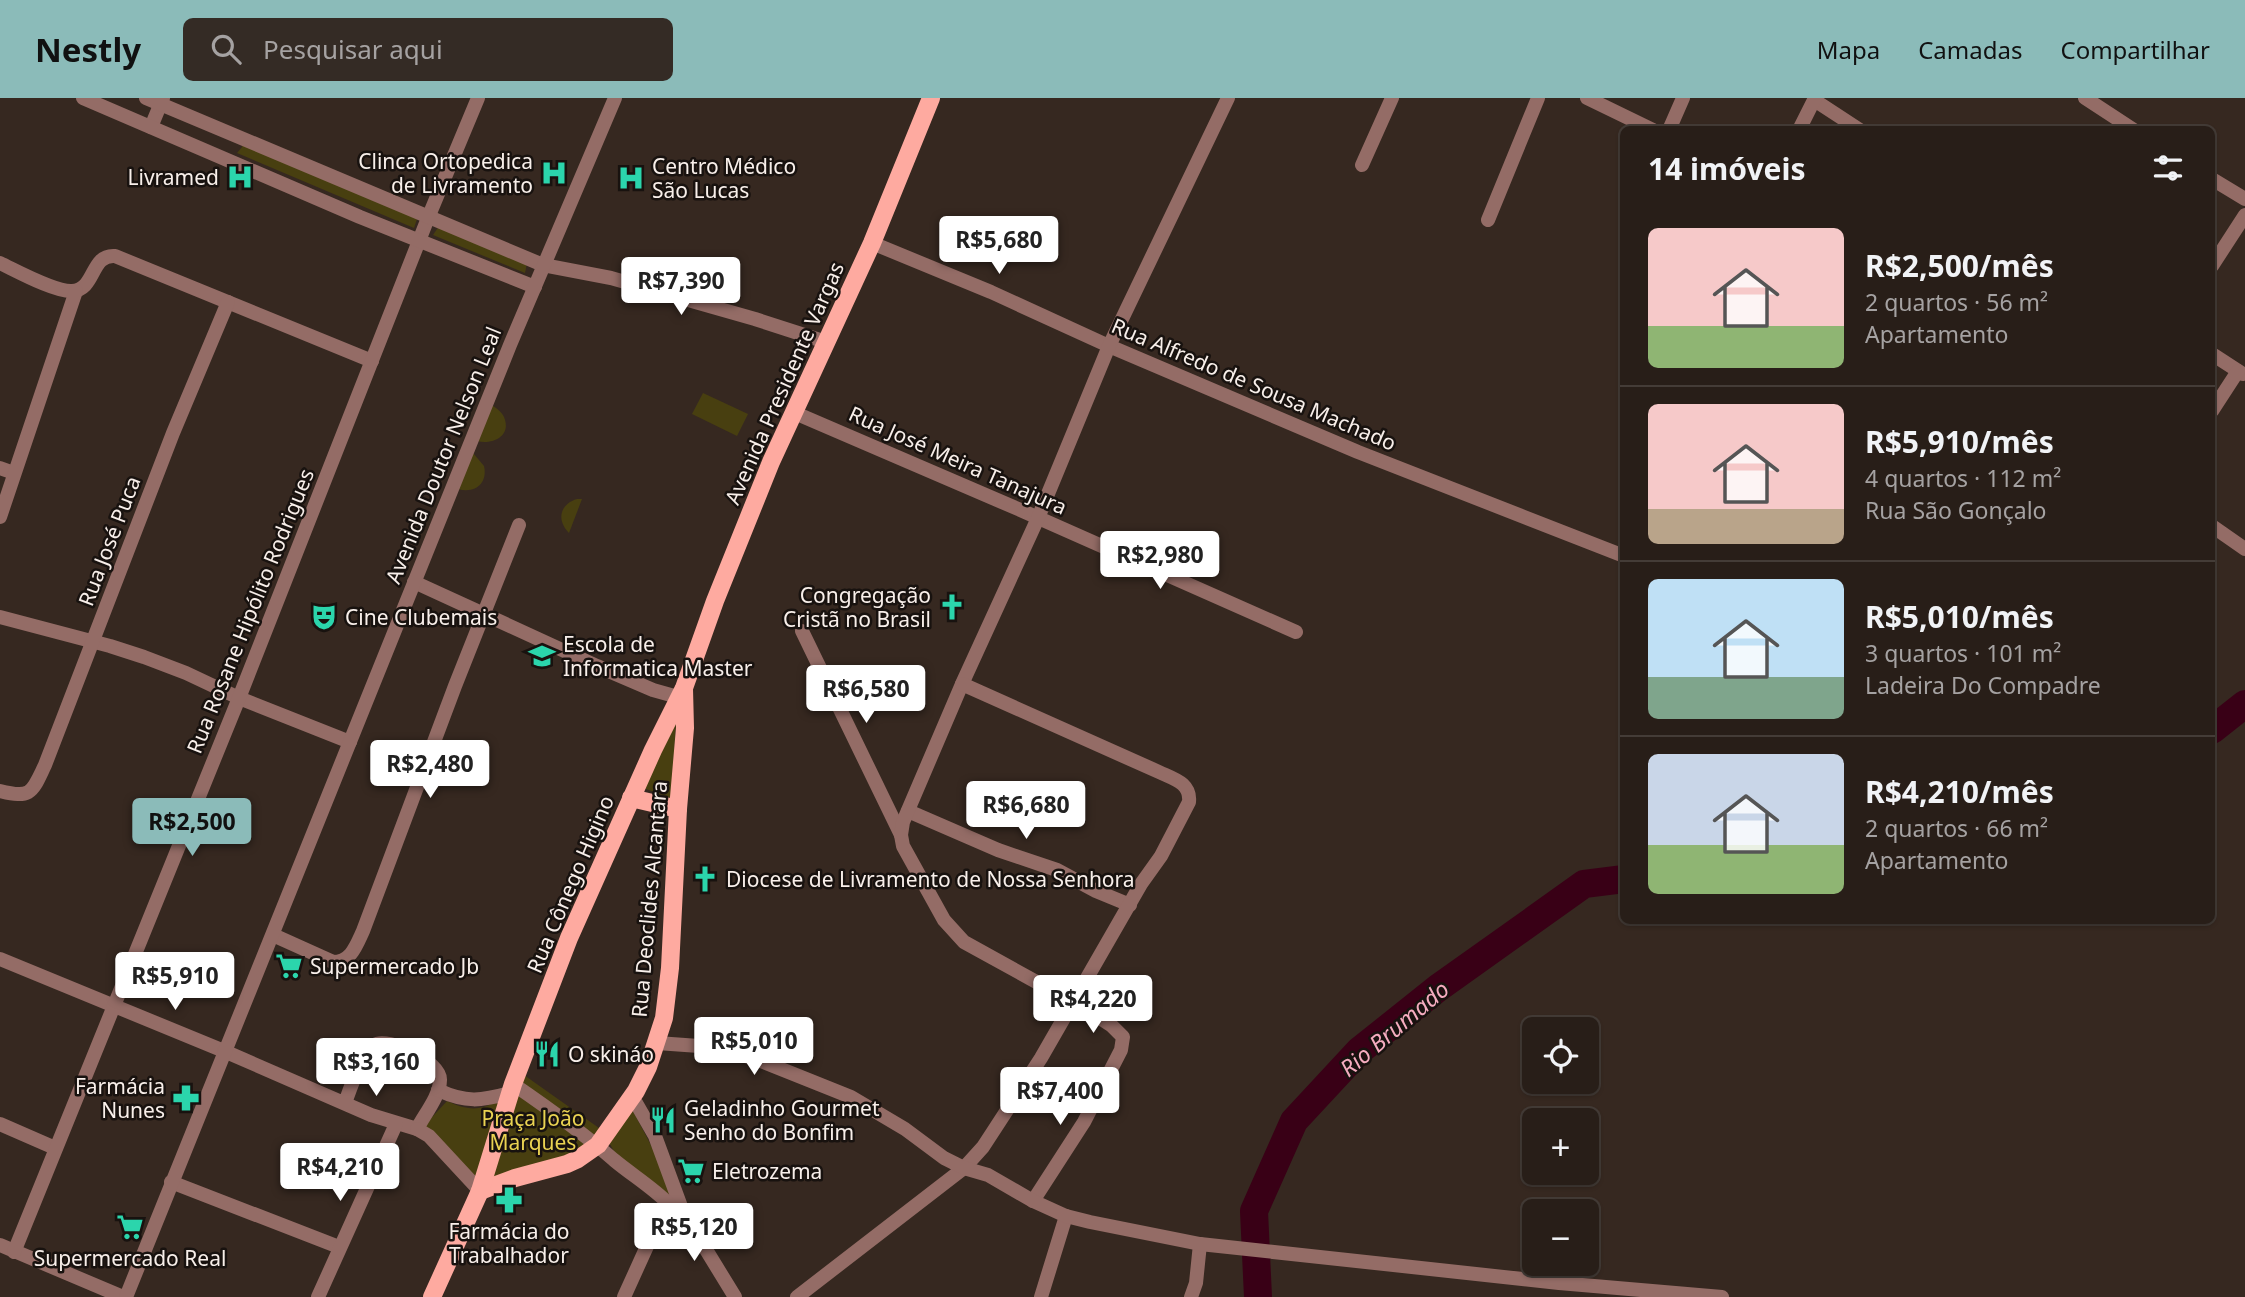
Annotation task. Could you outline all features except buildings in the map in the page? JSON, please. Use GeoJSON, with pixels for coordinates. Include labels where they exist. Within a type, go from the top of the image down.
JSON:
{"type":"FeatureCollection","features":[{"type":"Feature","properties":{"kind":"main road","name":"Avenida Presidente Vargas"},"geometry":{"type":"LineString","coordinates":[[683,695],[705,626],[771,462],[872,243],[931,98]]}},
{"type":"Feature","properties":{"kind":"main road","name":"Rua Cônego Higino"},"geometry":{"type":"LineString","coordinates":[[512,1088],[569,938],[631,798],[683,695]]}},
{"type":"Feature","properties":{"kind":"main road","name":"Rua Deoclides Alcantara"},"geometry":{"type":"LineString","coordinates":[[598,1144],[632,1096],[648,1067],[664,1018],[670,968],[685,727],[683,695]]}},
{"type":"Feature","properties":{"kind":"main road"},"geometry":{"type":"LineString","coordinates":[[631,798],[678,809]]}},
{"type":"Feature","properties":{"kind":"main road"},"geometry":{"type":"LineString","coordinates":[[432,1297],[480,1191],[512,1088]]}},
{"type":"Feature","properties":{"kind":"main road"},"geometry":{"type":"LineString","coordinates":[[480,1191],[567,1164],[598,1144]]}},
{"type":"Feature","properties":{"kind":"street"},"geometry":{"type":"LineString","coordinates":[[83,98],[419,241],[535,287]]}},
{"type":"Feature","properties":{"kind":"street"},"geometry":{"type":"LineString","coordinates":[[146,98],[161,101],[428,218],[543,265],[601,275],[826,342]]}},
{"type":"Feature","properties":{"kind":"street","name":"Rua Rosane Hipólito Rodrigues"},"geometry":{"type":"LineString","coordinates":[[14,1252],[478,98]]}},
{"type":"Feature","properties":{"kind":"street","name":"Avenida Doutor Nelson Leal"},"geometry":{"type":"LineString","coordinates":[[125,1297],[543,265],[615,98]]}},
{"type":"Feature","properties":{"kind":"street"},"geometry":{"type":"LineString","coordinates":[[901,835],[903,822],[1038,518],[1109,346],[1227,98]]}},
{"type":"Feature","properties":{"kind":"street"},"geometry":{"type":"LineString","coordinates":[[1362,165],[1392,98]]}},
{"type":"Feature","properties":{"kind":"street"},"geometry":{"type":"LineString","coordinates":[[1488,220],[1538,98]]}},
{"type":"Feature","properties":{"kind":"street"},"geometry":{"type":"LineString","coordinates":[[1587,98],[1645,126]]}},
{"type":"Feature","properties":{"kind":"street"},"geometry":{"type":"LineString","coordinates":[[1671,126],[1683,98]]}},
{"type":"Feature","properties":{"kind":"street"},"geometry":{"type":"LineString","coordinates":[[2085,98],[2128,126]]}},
{"type":"Feature","properties":{"kind":"street"},"geometry":{"type":"LineString","coordinates":[[1801,126],[1814,99],[1854,126]]}},
{"type":"Feature","properties":{"kind":"street"},"geometry":{"type":"LineString","coordinates":[[151,127],[161,101]]}},
{"type":"Feature","properties":{"kind":"street"},"geometry":{"type":"LineString","coordinates":[[2215,181],[2245,199]]}},
{"type":"Feature","properties":{"kind":"street"},"geometry":{"type":"LineString","coordinates":[[2215,261],[2245,215]]}},
{"type":"Feature","properties":{"kind":"street","name":"Rua Alfredo de Sousa Machado"},"geometry":{"type":"LineString","coordinates":[[872,243],[1358,452],[1620,554]]}},
{"type":"Feature","properties":{"kind":"street"},"geometry":{"type":"LineString","coordinates":[[0,263],[56,288],[76,291],[83,288],[97,263],[107,256],[129,261],[372,361]]}},
{"type":"Feature","properties":{"kind":"street"},"geometry":{"type":"LineString","coordinates":[[0,517],[7,470],[76,291]]}},
{"type":"Feature","properties":{"kind":"street","name":"Rua José Puca"},"geometry":{"type":"LineString","coordinates":[[0,790],[23,795],[29,793],[45,765],[173,433],[228,303]]}},
{"type":"Feature","properties":{"kind":"street"},"geometry":{"type":"LineString","coordinates":[[2215,356],[2241,373],[2215,407]]}},
{"type":"Feature","properties":{"kind":"street","name":"Rua José Meira Tanajura"},"geometry":{"type":"LineString","coordinates":[[795,413],[1296,632]]}},
{"type":"Feature","properties":{"kind":"street"},"geometry":{"type":"LineString","coordinates":[[273,935],[332,962],[341,962],[348,958],[354,949],[519,525]]}},
{"type":"Feature","properties":{"kind":"street"},"geometry":{"type":"LineString","coordinates":[[2215,528],[2245,549]]}},
{"type":"Feature","properties":{"kind":"street"},"geometry":{"type":"LineString","coordinates":[[414,582],[644,687],[683,695]]}},
{"type":"Feature","properties":{"kind":"street"},"geometry":{"type":"LineString","coordinates":[[0,617],[176,669],[239,698],[351,742]]}},
{"type":"Feature","properties":{"kind":"street"},"geometry":{"type":"LineString","coordinates":[[802,631],[901,835],[903,846],[943,920],[964,942],[1120,1032],[1123,1043],[1084,1122],[1033,1201]]}},
{"type":"Feature","properties":{"kind":"street"},"geometry":{"type":"LineString","coordinates":[[797,1297],[964,1168],[983,1147],[1041,1058],[1141,884],[1161,856],[1189,802],[1190,793],[1185,785],[962,684]]}},
{"type":"Feature","properties":{"kind":"street"},"geometry":{"type":"LineString","coordinates":[[908,811],[999,850],[1056,870],[1130,905]]}},
{"type":"Feature","properties":{"kind":"street"},"geometry":{"type":"LineString","coordinates":[[0,959],[396,1124],[417,1129],[429,1136],[480,1191]]}},
{"type":"Feature","properties":{"kind":"street"},"geometry":{"type":"LineString","coordinates":[[345,1103],[369,1049],[382,1042],[396,1046],[428,1061],[439,1073],[438,1090],[417,1129]]}},
{"type":"Feature","properties":{"kind":"street"},"geometry":{"type":"LineString","coordinates":[[657,1043],[713,1047],[745,1056],[839,1092],[876,1110],[925,1142],[944,1158],[964,1168],[988,1175],[1066,1216],[1200,1244],[1559,1283],[1722,1297]]}},
{"type":"Feature","properties":{"kind":"street"},"geometry":{"type":"LineString","coordinates":[[438,1090],[461,1100],[474,1101],[489,1099],[512,1088],[598,1144],[615,1161],[683,1212]]}},
{"type":"Feature","properties":{"kind":"street"},"geometry":{"type":"LineString","coordinates":[[632,1096],[655,1136],[683,1212],[735,1297]]}},
{"type":"Feature","properties":{"kind":"street"},"geometry":{"type":"LineString","coordinates":[[318,1297],[396,1124]]}},
{"type":"Feature","properties":{"kind":"street"},"geometry":{"type":"LineString","coordinates":[[0,1125],[55,1148]]}},
{"type":"Feature","properties":{"kind":"street"},"geometry":{"type":"LineString","coordinates":[[171,1182],[339,1247]]}},
{"type":"Feature","properties":{"kind":"street"},"geometry":{"type":"LineString","coordinates":[[624,1297],[669,1204]]}},
{"type":"Feature","properties":{"kind":"street"},"geometry":{"type":"LineString","coordinates":[[1041,1297],[1066,1216]]}},
{"type":"Feature","properties":{"kind":"street"},"geometry":{"type":"LineString","coordinates":[[1191,1297],[1196,1283],[1200,1244]]}},
{"type":"Feature","properties":{"kind":"street"},"geometry":{"type":"LineString","coordinates":[[0,1245],[125,1297]]}},
{"type":"Feature","properties":{"kind":"green space"},"geometry":{"type":"Polygon","coordinates":[[[243,140],[417,219],[414,228],[237,153],[243,140]]]}},
{"type":"Feature","properties":{"kind":"green space"},"geometry":{"type":"Polygon","coordinates":[[[439,226],[527,263],[525,273],[433,235],[439,226]]]}},
{"type":"Feature","properties":{"kind":"green space"},"geometry":{"type":"Polygon","coordinates":[[[703,393],[748,414],[737,436],[692,414],[703,393]]]}},
{"type":"Feature","properties":{"kind":"green space"},"geometry":{"type":"Polygon","coordinates":[[[492,405],[503,415],[506,424],[503,434],[489,442],[477,441],[492,405]]]}},
{"type":"Feature","properties":{"kind":"green space"},"geometry":{"type":"Polygon","coordinates":[[[473,453],[484,466],[482,482],[470,490],[458,489],[473,453]]]}},
{"type":"Feature","properties":{"kind":"green space"},"geometry":{"type":"Polygon","coordinates":[[[582,499],[569,533],[562,523],[562,513],[571,501],[582,499]]]}},
{"type":"Feature","properties":{"kind":"green space"},"geometry":{"type":"Polygon","coordinates":[[[676,723],[671,798],[643,788],[676,723]]]}},
{"type":"Feature","properties":{"kind":"green space","name":"Praça João Marques"},"geometry":{"type":"Polygon","coordinates":[[[524,1075],[599,1128],[595,1152],[478,1198],[422,1128],[447,1101],[473,1108],[490,1105],[524,1075]]]}},
{"type":"Feature","properties":{"kind":"green space"},"geometry":{"type":"Polygon","coordinates":[[[633,1111],[675,1191],[663,1202],[615,1153],[607,1139],[633,1111]]]}},
{"type":"Feature","properties":{"kind":"waterway","name":"Rio Brumado"},"geometry":{"type":"LineString","coordinates":[[2215,728],[2245,704]]}},
{"type":"Feature","properties":{"kind":"waterway","name":"Rio Brumado"},"geometry":{"type":"LineString","coordinates":[[1258,1297],[1254,1211],[1294,1121],[1359,1051],[1438,988],[1584,884],[1620,880]]}},
{"type":"Feature","properties":{"kind":"place","name":"Clinca Ortopedica de Livramento"},"geometry":{"type":"Point","coordinates":[554,173]}},
{"type":"Feature","properties":{"kind":"place","name":"Livramed"},"geometry":{"type":"Point","coordinates":[240,177]}},
{"type":"Feature","properties":{"kind":"place","name":"Centro Médico São Lucas"},"geometry":{"type":"Point","coordinates":[631,178]}},
{"type":"Feature","properties":{"kind":"place","name":"Congregação Cristã no Brasil"},"geometry":{"type":"Point","coordinates":[952,607]}},
{"type":"Feature","properties":{"kind":"place","name":"Cine Clubemais"},"geometry":{"type":"Point","coordinates":[324,617]}},
{"type":"Feature","properties":{"kind":"place","name":"Escola de Informatica Master"},"geometry":{"type":"Point","coordinates":[542,656]}},
{"type":"Feature","properties":{"kind":"place","name":"Diocese de Livramento de Nossa Senhora"},"geometry":{"type":"Point","coordinates":[705,879]}},
{"type":"Feature","properties":{"kind":"place","name":"Supermercado Jb"},"geometry":{"type":"Point","coordinates":[289,966]}},
{"type":"Feature","properties":{"kind":"place","name":"O skináo"},"geometry":{"type":"Point","coordinates":[547,1054]}},
{"type":"Feature","properties":{"kind":"place","name":"Farmácia Nunes"},"geometry":{"type":"Point","coordinates":[186,1098]}},
{"type":"Feature","properties":{"kind":"place","name":"Geladinho Gourmet Senho do Bonfim"},"geometry":{"type":"Point","coordinates":[663,1120]}},
{"type":"Feature","properties":{"kind":"place","name":"Eletrozema"},"geometry":{"type":"Point","coordinates":[691,1171]}},
{"type":"Feature","properties":{"kind":"place","name":"Farmácia do Trabalhador"},"geometry":{"type":"Point","coordinates":[509,1200]}},
{"type":"Feature","properties":{"kind":"place","name":"Supermercado Real"},"geometry":{"type":"Point","coordinates":[130,1227]}}]}
